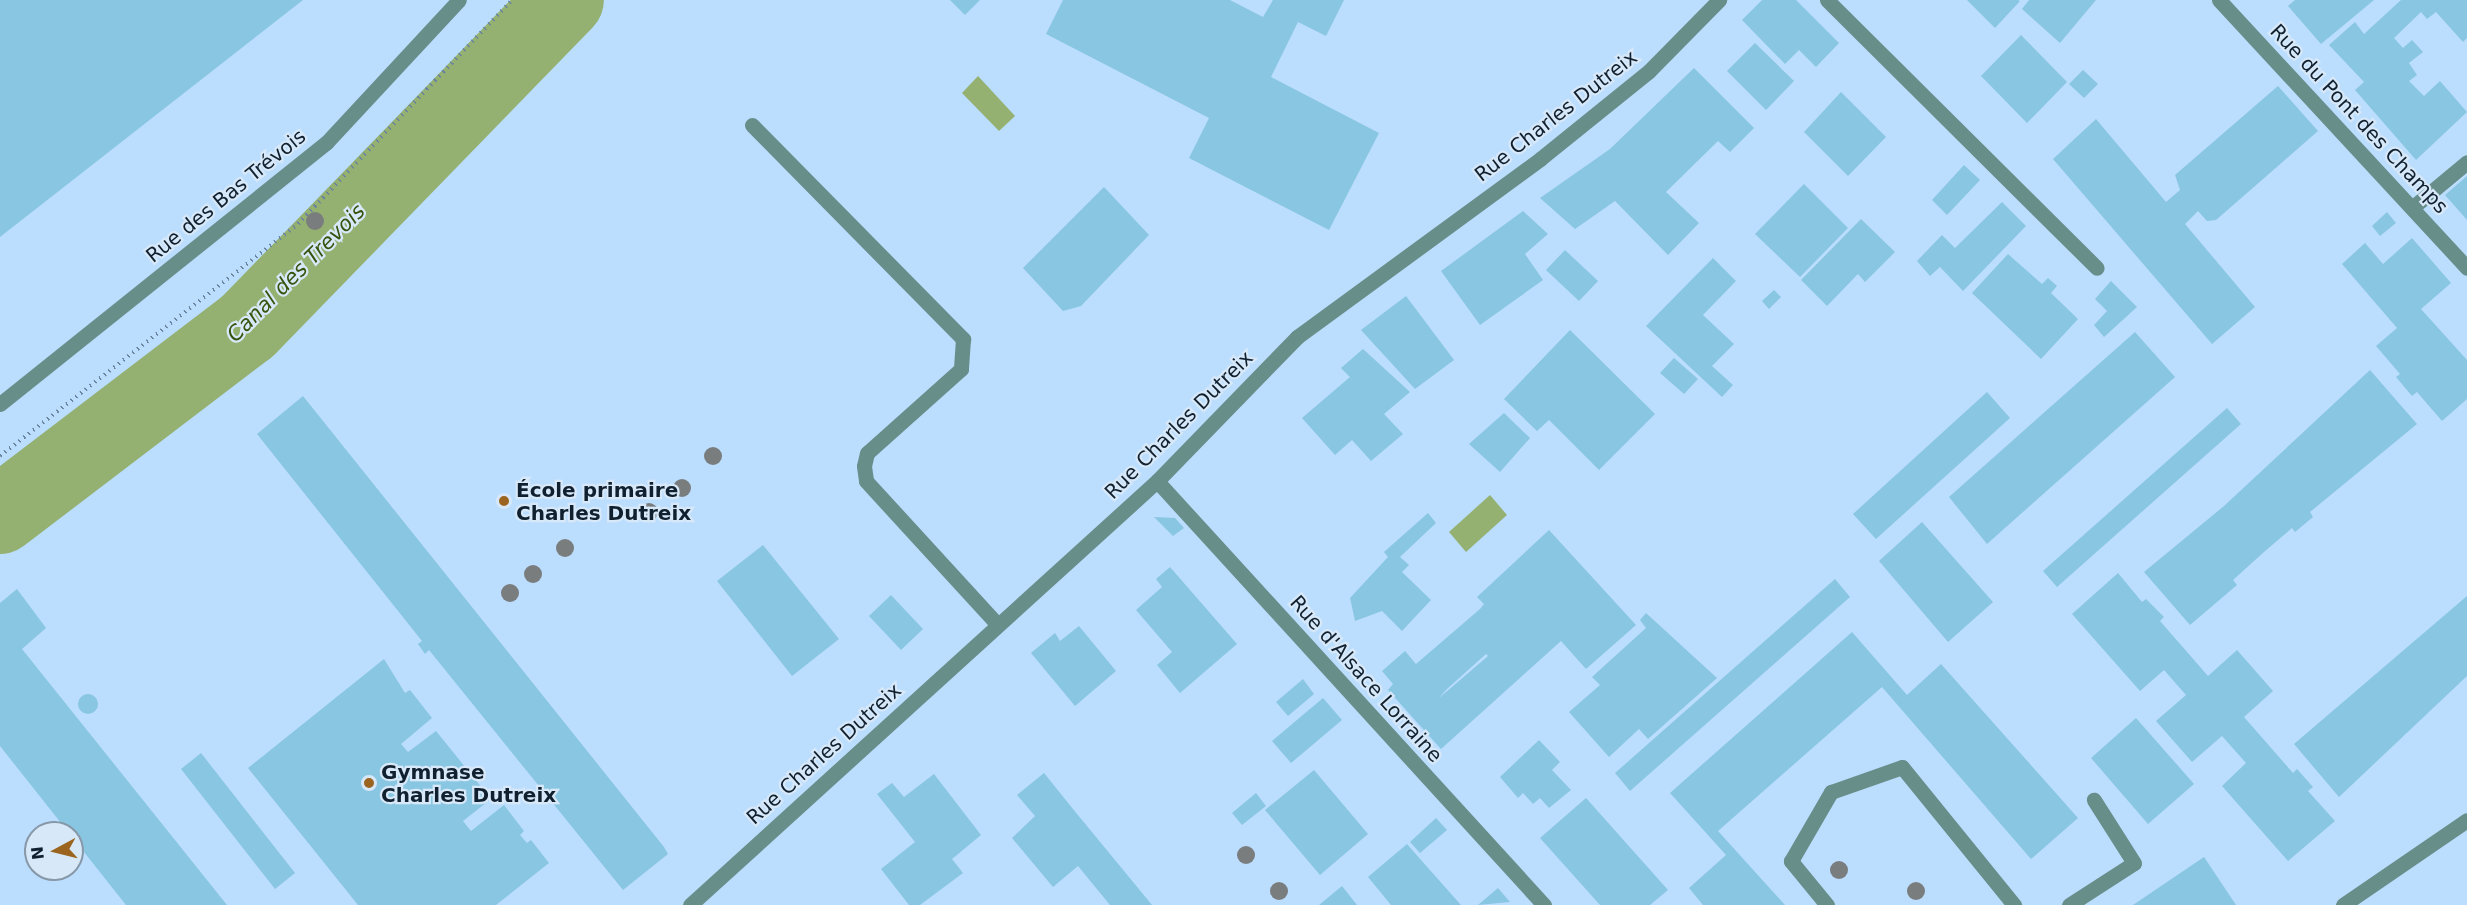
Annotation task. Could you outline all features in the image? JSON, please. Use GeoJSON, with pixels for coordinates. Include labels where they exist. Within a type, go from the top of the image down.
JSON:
{"type":"FeatureCollection","features":[{"type":"Feature","properties":{"kind":"street","name":"Rue des Bas Trévois"},"geometry":{"type":"LineString","coordinates":[[0,404],[326,143],[459,0]]}},
{"type":"Feature","properties":{"kind":"street","name":"Rue Charles Dutreix"},"geometry":{"type":"LineString","coordinates":[[690,905],[1157,481],[1297,337],[1540,159],[1649,71],[1719,0]]}},
{"type":"Feature","properties":{"kind":"street"},"geometry":{"type":"LineString","coordinates":[[1827,0],[2097,268]]}},
{"type":"Feature","properties":{"kind":"street","name":"Rue du Pont des Champs"},"geometry":{"type":"LineString","coordinates":[[2219,0],[2467,268]]}},
{"type":"Feature","properties":{"kind":"street"},"geometry":{"type":"LineString","coordinates":[[752,125],[963,339],[961,369],[867,453],[864,466],[866,481],[998,625]]}},
{"type":"Feature","properties":{"kind":"street"},"geometry":{"type":"LineString","coordinates":[[2413,207],[2467,162]]}},
{"type":"Feature","properties":{"kind":"street","name":"Rue d'Alsace Lorraine"},"geometry":{"type":"LineString","coordinates":[[1157,481],[1544,905]]}},
{"type":"Feature","properties":{"kind":"street"},"geometry":{"type":"LineString","coordinates":[[1827,905],[1791,861],[1831,792],[1902,767],[2014,905]]}},
{"type":"Feature","properties":{"kind":"street"},"geometry":{"type":"LineString","coordinates":[[2069,905],[2134,863],[2094,800]]}},
{"type":"Feature","properties":{"kind":"street"},"geometry":{"type":"LineString","coordinates":[[2343,905],[2467,820]]}},
{"type":"Feature","properties":{"kind":"path"},"geometry":{"type":"LineString","coordinates":[[0,456],[298,224],[512,0]]}},
{"type":"Feature","properties":{"kind":"shaded area"},"geometry":{"type":"Polygon","coordinates":[[[978,76],[1015,116],[999,131],[962,93],[978,76]]]}},
{"type":"Feature","properties":{"kind":"shaded area"},"geometry":{"type":"Polygon","coordinates":[[[1490,495],[1507,515],[1466,552],[1449,532],[1490,495]]]}},
{"type":"Feature","properties":{"kind":"building"},"geometry":{"type":"Polygon","coordinates":[[[0,0],[303,0],[0,237],[0,0]]]}},
{"type":"Feature","properties":{"kind":"building"},"geometry":{"type":"Polygon","coordinates":[[[950,0],[980,0],[965,15],[950,0]]]}},
{"type":"Feature","properties":{"kind":"building"},"geometry":{"type":"Polygon","coordinates":[[[1063,0],[1230,0],[1263,17],[1273,0],[1344,0],[1326,36],[1298,22],[1271,77],[1379,133],[1329,230],[1189,158],[1209,118],[1046,34],[1063,0]]]}},
{"type":"Feature","properties":{"kind":"building"},"geometry":{"type":"Polygon","coordinates":[[[1762,0],[1796,0],[1839,43],[1816,67],[1799,50],[1785,64],[1742,20],[1762,0]]]}},
{"type":"Feature","properties":{"kind":"building"},"geometry":{"type":"Polygon","coordinates":[[[1967,0],[2018,0],[2020,1],[1995,28],[1967,0]]]}},
{"type":"Feature","properties":{"kind":"building"},"geometry":{"type":"Polygon","coordinates":[[[2029,0],[2096,0],[2060,43],[2022,9],[2029,0]]]}},
{"type":"Feature","properties":{"kind":"building"},"geometry":{"type":"Polygon","coordinates":[[[2295,0],[2374,0],[2321,44],[2288,6],[2295,0]]]}},
{"type":"Feature","properties":{"kind":"building"},"geometry":{"type":"Polygon","coordinates":[[[2401,0],[2467,0],[2467,38],[2463,42],[2436,12],[2427,19],[2421,12],[2394,38],[2403,48],[2412,40],[2423,52],[2409,63],[2417,75],[2409,81],[2424,96],[2440,81],[2467,112],[2416,160],[2355,90],[2364,82],[2329,45],[2355,22],[2364,34],[2401,0]]]}},
{"type":"Feature","properties":{"kind":"building"},"geometry":{"type":"Polygon","coordinates":[[[2021,35],[2067,82],[2027,123],[1981,76],[2021,35]]]}},
{"type":"Feature","properties":{"kind":"building"},"geometry":{"type":"Polygon","coordinates":[[[1755,43],[1794,81],[1766,110],[1727,71],[1755,43]]]}},
{"type":"Feature","properties":{"kind":"building"},"geometry":{"type":"Polygon","coordinates":[[[1694,68],[1754,128],[1730,152],[1718,141],[1666,192],[1699,223],[1668,255],[1615,201],[1575,229],[1540,198],[1610,149],[1694,68]]]}},
{"type":"Feature","properties":{"kind":"building"},"geometry":{"type":"Polygon","coordinates":[[[2083,70],[2098,84],[2084,98],[2069,84],[2083,70]]]}},
{"type":"Feature","properties":{"kind":"building"},"geometry":{"type":"Polygon","coordinates":[[[2278,86],[2318,131],[2216,220],[2207,221],[2198,211],[2185,224],[2255,307],[2212,344],[2053,159],[2096,119],[2166,202],[2180,190],[2175,175],[2278,86]]]}},
{"type":"Feature","properties":{"kind":"building"},"geometry":{"type":"Polygon","coordinates":[[[1841,92],[1886,137],[1848,176],[1804,132],[1841,92]]]}},
{"type":"Feature","properties":{"kind":"building"},"geometry":{"type":"Polygon","coordinates":[[[1964,165],[1980,180],[1947,215],[1932,200],[1964,165]]]}},
{"type":"Feature","properties":{"kind":"building"},"geometry":{"type":"Polygon","coordinates":[[[2467,176],[2467,220],[2445,195],[2467,176]]]}},
{"type":"Feature","properties":{"kind":"building"},"geometry":{"type":"Polygon","coordinates":[[[1804,184],[1848,228],[1800,277],[1755,234],[1804,184]]]}},
{"type":"Feature","properties":{"kind":"building"},"geometry":{"type":"Polygon","coordinates":[[[1104,187],[1149,235],[1081,306],[1063,311],[1023,268],[1104,187]]]}},
{"type":"Feature","properties":{"kind":"building"},"geometry":{"type":"Polygon","coordinates":[[[2002,202],[2026,226],[1963,291],[1940,267],[1930,276],[1917,261],[1942,235],[1955,248],[2002,202]]]}},
{"type":"Feature","properties":{"kind":"building"},"geometry":{"type":"Polygon","coordinates":[[[1523,211],[1548,234],[1525,254],[1543,280],[1480,325],[1441,271],[1523,211]]]}},
{"type":"Feature","properties":{"kind":"building"},"geometry":{"type":"Polygon","coordinates":[[[2387,212],[2396,223],[2380,236],[2372,226],[2387,212]]]}},
{"type":"Feature","properties":{"kind":"building"},"geometry":{"type":"Polygon","coordinates":[[[1861,219],[1895,252],[1865,282],[1858,274],[1827,306],[1801,280],[1861,219]]]}},
{"type":"Feature","properties":{"kind":"building"},"geometry":{"type":"Polygon","coordinates":[[[2412,238],[2451,283],[2421,309],[2467,360],[2467,399],[2442,421],[2417,392],[2412,396],[2396,377],[2400,374],[2376,346],[2397,328],[2342,264],[2365,243],[2383,264],[2412,238]]]}},
{"type":"Feature","properties":{"kind":"building"},"geometry":{"type":"Polygon","coordinates":[[[1565,250],[1598,281],[1579,301],[1546,270],[1565,250]]]}},
{"type":"Feature","properties":{"kind":"building"},"geometry":{"type":"Polygon","coordinates":[[[2008,254],[2042,284],[2048,278],[2057,286],[2051,293],[2078,319],[2041,359],[1972,293],[2008,254]]]}},
{"type":"Feature","properties":{"kind":"building"},"geometry":{"type":"Polygon","coordinates":[[[1713,258],[1736,281],[1703,315],[1734,344],[1712,366],[1733,385],[1722,397],[1646,326],[1713,258]]]}},
{"type":"Feature","properties":{"kind":"building"},"geometry":{"type":"Polygon","coordinates":[[[2111,281],[2137,307],[2104,337],[2094,325],[2107,311],[2095,299],[2111,281]]]}},
{"type":"Feature","properties":{"kind":"building"},"geometry":{"type":"Polygon","coordinates":[[[1774,290],[1781,297],[1769,309],[1762,301],[1774,290]]]}},
{"type":"Feature","properties":{"kind":"building"},"geometry":{"type":"Polygon","coordinates":[[[1406,296],[1454,360],[1415,389],[1361,330],[1406,296]]]}},
{"type":"Feature","properties":{"kind":"building"},"geometry":{"type":"Polygon","coordinates":[[[1570,330],[1655,414],[1599,470],[1549,420],[1537,431],[1504,399],[1570,330]]]}},
{"type":"Feature","properties":{"kind":"building"},"geometry":{"type":"Polygon","coordinates":[[[2135,332],[2175,377],[1987,544],[1949,497],[2135,332]]]}},
{"type":"Feature","properties":{"kind":"building"},"geometry":{"type":"Polygon","coordinates":[[[1363,349],[1410,392],[1384,414],[1403,434],[1371,461],[1352,440],[1335,455],[1302,418],[1350,377],[1341,368],[1363,349]]]}},
{"type":"Feature","properties":{"kind":"building"},"geometry":{"type":"Polygon","coordinates":[[[1674,358],[1698,379],[1684,394],[1660,373],[1674,358]]]}},
{"type":"Feature","properties":{"kind":"building"},"geometry":{"type":"Polygon","coordinates":[[[2370,370],[2417,424],[2310,512],[2313,517],[2295,532],[2292,528],[2264,552],[2233,580],[2237,585],[2190,625],[2144,572],[2224,506],[2370,370]]]}},
{"type":"Feature","properties":{"kind":"building"},"geometry":{"type":"Polygon","coordinates":[[[1987,392],[2010,418],[1876,539],[1853,514],[1987,392]]]}},
{"type":"Feature","properties":{"kind":"building"},"geometry":{"type":"Polygon","coordinates":[[[303,396],[664,847],[668,854],[623,890],[429,650],[425,654],[418,644],[422,641],[257,434],[303,396]]]}},
{"type":"Feature","properties":{"kind":"building"},"geometry":{"type":"Polygon","coordinates":[[[2227,408],[2241,424],[2057,587],[2043,571],[2227,408]]]}},
{"type":"Feature","properties":{"kind":"building"},"geometry":{"type":"Polygon","coordinates":[[[1504,413],[1530,438],[1500,472],[1469,444],[1504,413]]]}},
{"type":"Feature","properties":{"kind":"building"},"geometry":{"type":"Polygon","coordinates":[[[1428,513],[1436,523],[1400,557],[1409,565],[1402,572],[1431,600],[1402,631],[1382,611],[1355,621],[1350,598],[1388,557],[1384,552],[1428,513]]]}},
{"type":"Feature","properties":{"kind":"building"},"geometry":{"type":"Polygon","coordinates":[[[1154,517],[1175,518],[1184,528],[1173,536],[1154,517]]]}},
{"type":"Feature","properties":{"kind":"building"},"geometry":{"type":"Polygon","coordinates":[[[1922,522],[1993,602],[1948,642],[1879,561],[1922,522]]]}},
{"type":"Feature","properties":{"kind":"building"},"geometry":{"type":"Polygon","coordinates":[[[1549,530],[1636,625],[1586,669],[1561,641],[1441,749],[1388,690],[1393,684],[1382,671],[1405,651],[1416,664],[1480,609],[1484,604],[1477,597],[1549,530]],[[1486,654],[1439,698],[1488,656],[1486,654]]]}},
{"type":"Feature","properties":{"kind":"building"},"geometry":{"type":"Polygon","coordinates":[[[763,545],[839,639],[792,676],[717,581],[763,545]]]}},
{"type":"Feature","properties":{"kind":"building"},"geometry":{"type":"Polygon","coordinates":[[[1170,567],[1237,644],[1180,693],[1157,665],[1172,652],[1136,610],[1162,587],[1156,579],[1170,567]]]}},
{"type":"Feature","properties":{"kind":"building"},"geometry":{"type":"Polygon","coordinates":[[[2118,573],[2142,602],[2146,599],[2164,617],[2160,621],[2208,676],[2237,650],[2273,691],[2244,717],[2293,773],[2297,769],[2313,787],[2308,791],[2335,821],[2288,861],[2222,786],[2246,763],[2222,736],[2192,762],[2156,721],[2186,695],[2164,670],[2140,691],[2072,614],[2118,573]]]}},
{"type":"Feature","properties":{"kind":"building"},"geometry":{"type":"Polygon","coordinates":[[[1835,579],[1850,597],[1630,791],[1615,773],[1835,579]]]}},
{"type":"Feature","properties":{"kind":"building"},"geometry":{"type":"Polygon","coordinates":[[[17,589],[46,628],[22,649],[227,905],[126,905],[84,852],[84,821],[59,821],[0,746],[0,603],[17,589]]]}},
{"type":"Feature","properties":{"kind":"building"},"geometry":{"type":"Polygon","coordinates":[[[891,595],[923,629],[901,650],[869,616],[891,595]]]}},
{"type":"Feature","properties":{"kind":"building"},"geometry":{"type":"Polygon","coordinates":[[[2467,596],[2467,676],[2339,797],[2294,744],[2467,596]]]}},
{"type":"Feature","properties":{"kind":"building"},"geometry":{"type":"Polygon","coordinates":[[[1646,613],[1717,678],[1648,739],[1639,729],[1609,757],[1569,712],[1600,685],[1592,677],[1646,628],[1640,620],[1646,613]]]}},
{"type":"Feature","properties":{"kind":"building"},"geometry":{"type":"Polygon","coordinates":[[[1079,626],[1116,671],[1075,706],[1031,653],[1055,633],[1060,641],[1079,626]]]}},
{"type":"Feature","properties":{"kind":"building"},"geometry":{"type":"Polygon","coordinates":[[[1852,632],[1907,695],[1941,664],[2078,818],[2031,859],[1882,687],[1718,831],[1785,905],[1703,905],[1689,888],[1726,855],[1670,793],[1852,632]]]}},
{"type":"Feature","properties":{"kind":"building","name":"Gymnase Charles Dutreix"},"geometry":{"type":"Polygon","coordinates":[[[384,659],[405,693],[410,690],[432,718],[401,744],[408,752],[436,731],[491,799],[463,821],[471,831],[504,805],[524,831],[520,835],[527,843],[531,840],[549,863],[496,905],[358,905],[248,768],[384,659]]]}},
{"type":"Feature","properties":{"kind":"building"},"geometry":{"type":"Polygon","coordinates":[[[1303,679],[1314,694],[1288,716],[1276,702],[1303,679]]]}},
{"type":"Feature","properties":{"kind":"building"},"geometry":{"type":"Polygon","coordinates":[[[88,694],[95,697],[98,704],[95,711],[88,714],[81,711],[78,704],[81,697],[88,694]]]}},
{"type":"Feature","properties":{"kind":"building"},"geometry":{"type":"Polygon","coordinates":[[[1323,698],[1342,720],[1291,763],[1272,741],[1323,698]]]}},
{"type":"Feature","properties":{"kind":"building"},"geometry":{"type":"Polygon","coordinates":[[[2136,718],[2194,784],[2148,824],[2091,758],[2136,718]]]}},
{"type":"Feature","properties":{"kind":"building"},"geometry":{"type":"Polygon","coordinates":[[[1539,740],[1560,762],[1552,770],[1571,790],[1549,808],[1540,798],[1533,804],[1523,793],[1518,798],[1500,777],[1539,740]]]}},
{"type":"Feature","properties":{"kind":"building"},"geometry":{"type":"Polygon","coordinates":[[[201,753],[295,873],[275,889],[181,769],[201,753]]]}},
{"type":"Feature","properties":{"kind":"building"},"geometry":{"type":"Polygon","coordinates":[[[1314,770],[1368,834],[1320,875],[1265,810],[1314,770]]]}},
{"type":"Feature","properties":{"kind":"building"},"geometry":{"type":"Polygon","coordinates":[[[1044,773],[1152,905],[1110,905],[1078,866],[1053,887],[1012,838],[1035,816],[1017,795],[1044,773]]]}},
{"type":"Feature","properties":{"kind":"building"},"geometry":{"type":"Polygon","coordinates":[[[934,774],[981,835],[952,859],[963,873],[920,905],[909,905],[881,869],[915,842],[877,794],[892,783],[904,797],[934,774]]]}},
{"type":"Feature","properties":{"kind":"building"},"geometry":{"type":"Polygon","coordinates":[[[1256,793],[1266,806],[1242,825],[1232,813],[1256,793]]]}},
{"type":"Feature","properties":{"kind":"building"},"geometry":{"type":"Polygon","coordinates":[[[1586,798],[1668,890],[1650,905],[1600,905],[1540,838],[1586,798]]]}},
{"type":"Feature","properties":{"kind":"building"},"geometry":{"type":"Polygon","coordinates":[[[1436,818],[1447,830],[1420,853],[1410,842],[1436,818]]]}},
{"type":"Feature","properties":{"kind":"building"},"geometry":{"type":"Polygon","coordinates":[[[1407,844],[1461,905],[1391,905],[1368,877],[1407,844]]]}},
{"type":"Feature","properties":{"kind":"building"},"geometry":{"type":"Polygon","coordinates":[[[2204,857],[2236,905],[2133,905],[2204,857]]]}},
{"type":"Feature","properties":{"kind":"building"},"geometry":{"type":"Polygon","coordinates":[[[1342,886],[1357,905],[1319,905],[1342,886]]]}},
{"type":"Feature","properties":{"kind":"building"},"geometry":{"type":"Polygon","coordinates":[[[1498,888],[1510,902],[1478,905],[1498,888]]]}},
{"type":"Feature","properties":{"kind":"waterway","name":"Canal des Trevois"},"geometry":{"type":"LineString","coordinates":[[0,515],[247,327],[565,0]]}},
{"type":"Feature","properties":{"kind":"place","name":"École primaire Charles Dutreix"},"geometry":{"type":"Point","coordinates":[504,501]}},
{"type":"Feature","properties":{"kind":"place","name":"Gymnase Charles Dutreix"},"geometry":{"type":"Point","coordinates":[369,783]}}]}
